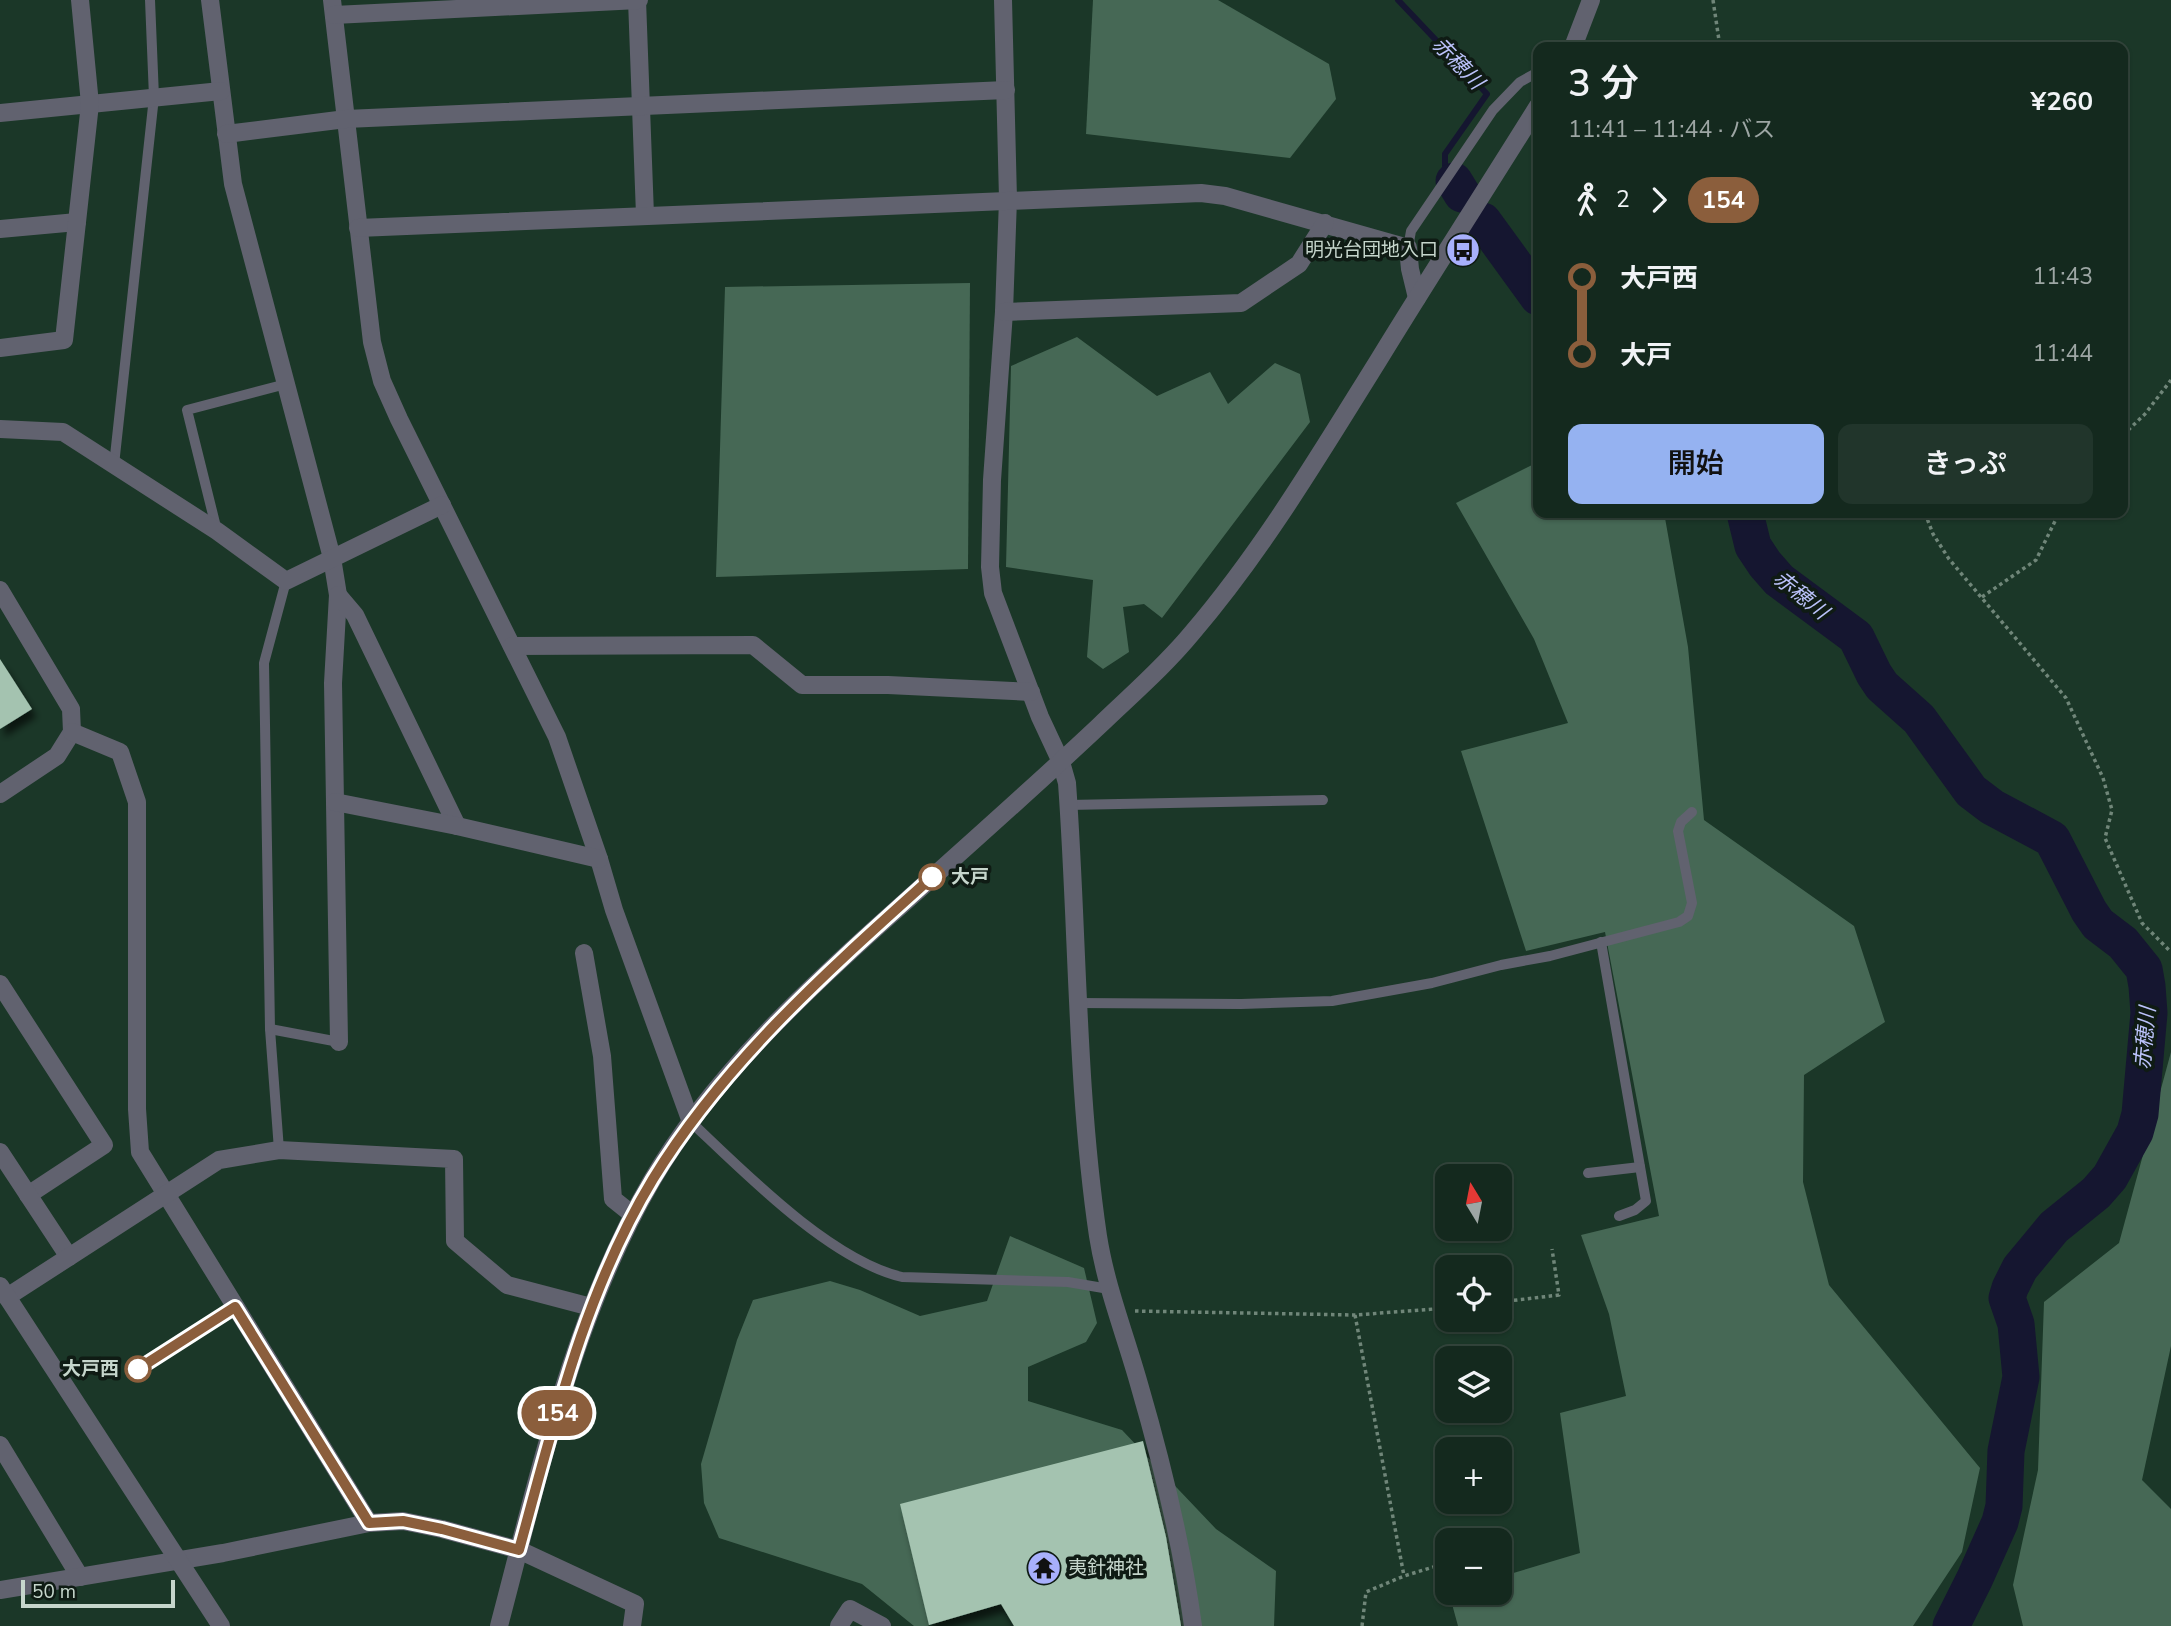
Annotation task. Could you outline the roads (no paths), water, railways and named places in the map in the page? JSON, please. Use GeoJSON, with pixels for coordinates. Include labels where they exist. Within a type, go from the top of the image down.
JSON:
{"type":"FeatureCollection","features":[{"type":"Feature","properties":{"kind":"street"},"geometry":{"type":"LineString","coordinates":[[0,348],[64,340],[90,104],[80,0]]}},
{"type":"Feature","properties":{"kind":"street"},"geometry":{"type":"LineString","coordinates":[[210,0],[233,184],[332,558],[338,595],[332,683],[339,1042]]}},
{"type":"Feature","properties":{"kind":"street"},"geometry":{"type":"LineString","coordinates":[[645,215],[637,0],[333,7],[372,342],[382,380],[557,737],[614,910],[691,1122]]}},
{"type":"Feature","properties":{"kind":"street"},"geometry":{"type":"LineString","coordinates":[[1003,0],[1008,199],[1004,312],[992,480],[990,567],[993,593],[1067,783],[1076,1003],[1087,1144],[1098,1237],[1109,1289],[1139,1384],[1170,1501],[1193,1626]]}},
{"type":"Feature","properties":{"kind":"street"},"geometry":{"type":"LineString","coordinates":[[1575,42],[1591,0]]}},
{"type":"Feature","properties":{"kind":"street"},"geometry":{"type":"LineString","coordinates":[[226,134],[346,119],[1006,90]]}},
{"type":"Feature","properties":{"kind":"street"},"geometry":{"type":"LineString","coordinates":[[0,113],[221,91]]}},
{"type":"Feature","properties":{"kind":"street"},"geometry":{"type":"LineString","coordinates":[[499,1626],[573,1356],[591,1307],[653,1178],[691,1122],[796,1002],[1061,762],[1189,637],[1230,586],[1328,442],[1533,114]]}},
{"type":"Feature","properties":{"kind":"street"},"geometry":{"type":"LineString","coordinates":[[358,228],[1201,193],[1225,196],[1408,248],[1417,298]]}},
{"type":"Feature","properties":{"kind":"street"},"geometry":{"type":"LineString","coordinates":[[0,229],[77,222]]}},
{"type":"Feature","properties":{"kind":"street"},"geometry":{"type":"LineString","coordinates":[[1004,312],[1241,303],[1299,264],[1325,223]]}},
{"type":"Feature","properties":{"kind":"street"},"geometry":{"type":"LineString","coordinates":[[0,429],[63,432],[218,531],[286,581],[442,505]]}},
{"type":"Feature","properties":{"kind":"street"},"geometry":{"type":"LineString","coordinates":[[0,590],[72,709],[72,732],[57,756],[0,794]]}},
{"type":"Feature","properties":{"kind":"street"},"geometry":{"type":"LineString","coordinates":[[338,595],[355,615],[457,826]]}},
{"type":"Feature","properties":{"kind":"street"},"geometry":{"type":"LineString","coordinates":[[512,646],[753,645],[802,685],[888,685],[1031,692]]}},
{"type":"Feature","properties":{"kind":"street"},"geometry":{"type":"LineString","coordinates":[[72,732],[120,752],[136,802],[137,1109],[140,1152],[369,1523]]}},
{"type":"Feature","properties":{"kind":"street"},"geometry":{"type":"LineString","coordinates":[[335,802],[457,826],[599,859]]}},
{"type":"Feature","properties":{"kind":"street"},"geometry":{"type":"LineString","coordinates":[[584,953],[601,1056],[613,1199],[634,1215]]}},
{"type":"Feature","properties":{"kind":"street"},"geometry":{"type":"LineString","coordinates":[[0,984],[104,1145],[28,1195]]}},
{"type":"Feature","properties":{"kind":"street"},"geometry":{"type":"LineString","coordinates":[[221,1626],[4,1292],[69,1257],[219,1160],[279,1150],[454,1159],[455,1241],[507,1285],[591,1307]]}},
{"type":"Feature","properties":{"kind":"street"},"geometry":{"type":"LineString","coordinates":[[0,1152],[69,1257]]}},
{"type":"Feature","properties":{"kind":"street"},"geometry":{"type":"LineString","coordinates":[[0,1446],[80,1577]]}},
{"type":"Feature","properties":{"kind":"street"},"geometry":{"type":"LineString","coordinates":[[0,1590],[179,1560],[369,1523],[403,1521],[519,1550],[635,1604],[632,1626]]}},
{"type":"Feature","properties":{"kind":"street"},"geometry":{"type":"LineString","coordinates":[[839,1626],[850,1609],[882,1626]]}},
{"type":"Feature","properties":{"kind":"lane"},"geometry":{"type":"LineString","coordinates":[[114,465],[153,97],[150,0]]}},
{"type":"Feature","properties":{"kind":"lane"},"geometry":{"type":"LineString","coordinates":[[1408,248],[1411,231],[1493,110],[1520,82],[1533,75]]}},
{"type":"Feature","properties":{"kind":"lane"},"geometry":{"type":"LineString","coordinates":[[218,531],[187,410],[286,384]]}},
{"type":"Feature","properties":{"kind":"lane"},"geometry":{"type":"LineString","coordinates":[[279,1150],[270,1029],[264,663],[286,581]]}},
{"type":"Feature","properties":{"kind":"lane"},"geometry":{"type":"LineString","coordinates":[[1068,805],[1323,800]]}},
{"type":"Feature","properties":{"kind":"lane"},"geometry":{"type":"LineString","coordinates":[[1076,1003],[1241,1004],[1332,1000],[1432,983],[1679,922],[1688,916],[1692,903],[1678,831],[1681,822],[1692,812]]}},
{"type":"Feature","properties":{"kind":"lane"},"geometry":{"type":"LineString","coordinates":[[1601,942],[1646,1201],[1635,1210],[1619,1216]]}},
{"type":"Feature","properties":{"kind":"lane"},"geometry":{"type":"LineString","coordinates":[[270,1029],[339,1042]]}},
{"type":"Feature","properties":{"kind":"lane"},"geometry":{"type":"LineString","coordinates":[[691,1122],[761,1188],[816,1231],[881,1272],[902,1276],[1068,1282],[1109,1289]]}},
{"type":"Feature","properties":{"kind":"lane"},"geometry":{"type":"LineString","coordinates":[[1588,1173],[1640,1167]]}},
{"type":"Feature","properties":{"kind":"lane"},"geometry":{"type":"LineString","coordinates":[[138,1369],[235,1307]]}},
{"type":"Feature","properties":{"kind":"waterway","name":"赤穂川"},"geometry":{"type":"LineString","coordinates":[[1398,0],[1487,94],[1445,154],[1445,167]]}},
{"type":"Feature","properties":{"kind":"waterway","name":"赤穂川"},"geometry":{"type":"LineString","coordinates":[[1454,181],[1462,194]]}},
{"type":"Feature","properties":{"kind":"waterway","name":"赤穂川"},"geometry":{"type":"LineString","coordinates":[[1483,221],[1533,290]]}},
{"type":"Feature","properties":{"kind":"waterway","name":"赤穂川"},"geometry":{"type":"LineString","coordinates":[[1746,518],[1753,546],[1765,564],[1779,580],[1856,637],[1882,686],[1919,719],[1971,791],[1992,807],[2052,839],[2098,924],[2123,943],[2144,969],[2149,1013],[2140,1114],[2135,1132],[2110,1177],[2096,1193],[2054,1227],[2020,1268],[2007,1298],[2016,1324],[2021,1377],[2006,1451],[2004,1506],[2000,1522],[1951,1626]]}},
{"type":"Feature","properties":{"kind":"place","name":"明光台団地入口"},"geometry":{"type":"Point","coordinates":[1463,250]}},
{"type":"Feature","properties":{"kind":"place","name":"大戸"},"geometry":{"type":"Point","coordinates":[932,877]}},
{"type":"Feature","properties":{"kind":"place","name":"大戸西"},"geometry":{"type":"Point","coordinates":[138,1369]}},
{"type":"Feature","properties":{"kind":"place","name":"夷針神社"},"geometry":{"type":"Point","coordinates":[1044,1568]}}]}
